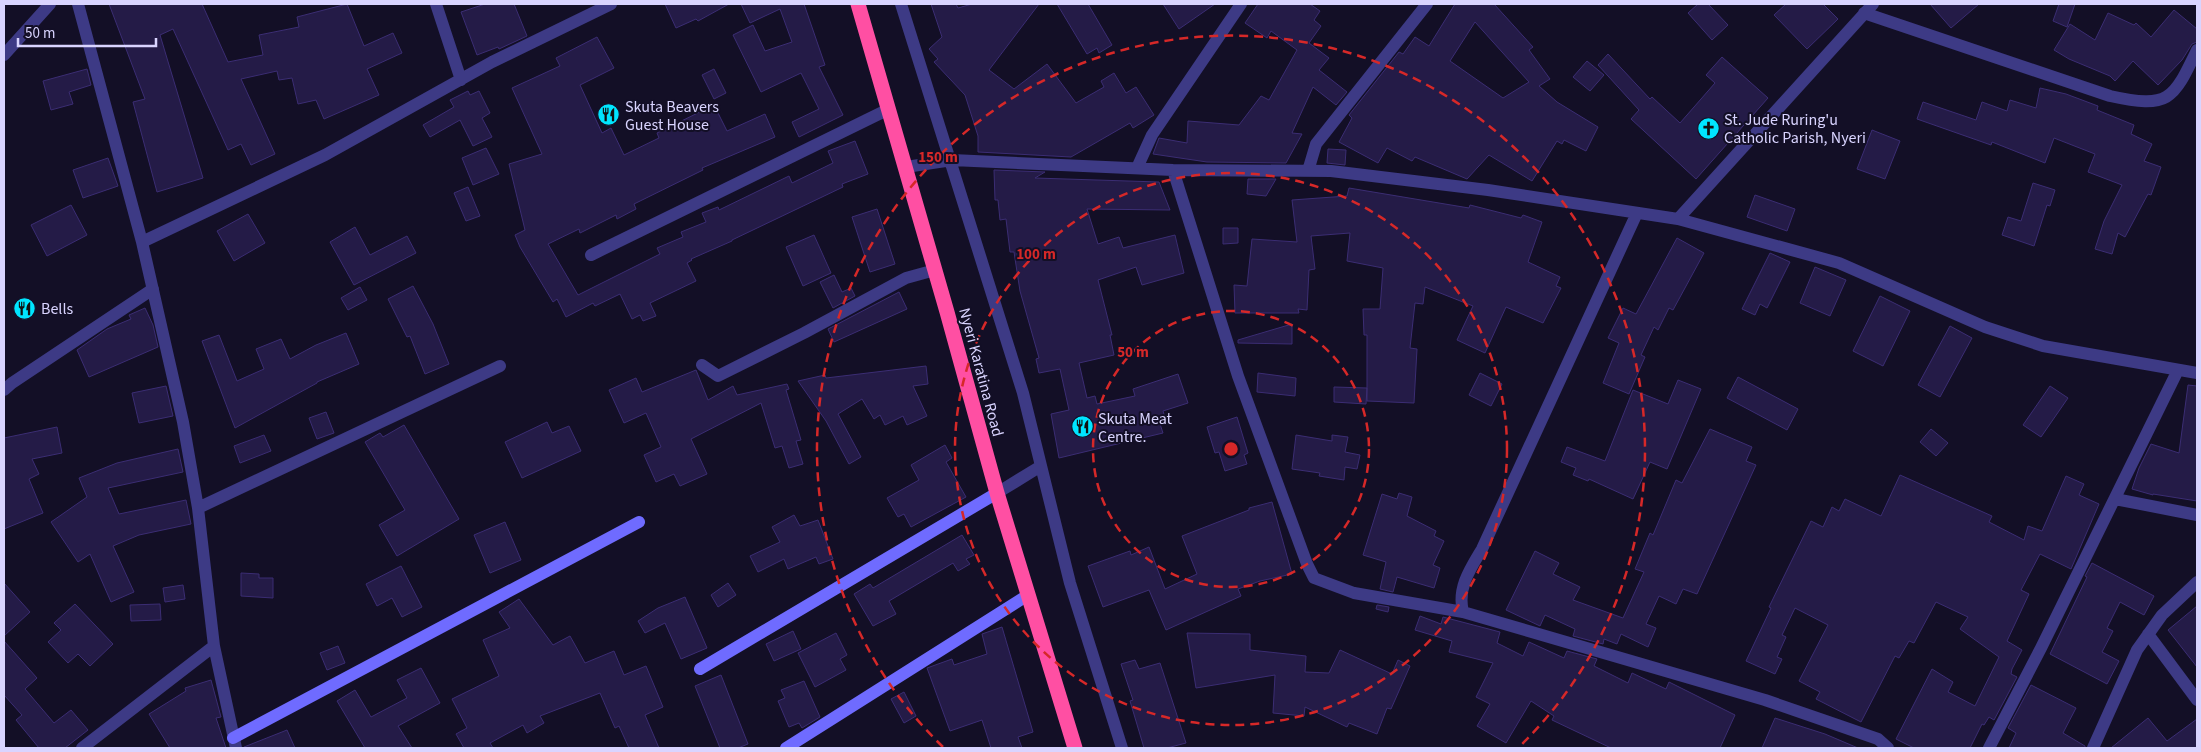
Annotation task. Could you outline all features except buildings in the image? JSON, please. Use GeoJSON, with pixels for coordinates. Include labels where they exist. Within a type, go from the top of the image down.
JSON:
{"type":"FeatureCollection","features":[{"type":"Feature","properties":{"kind":"highway","name":"Nyeri Karatina Road"},"geometry":{"type":"LineString","coordinates":[[858,4],[936,270],[997,493],[1074,748]]}},
{"type":"Feature","properties":{"kind":"street"},"geometry":{"type":"LineString","coordinates":[[4,55],[50,4]]}},
{"type":"Feature","properties":{"kind":"street"},"geometry":{"type":"LineString","coordinates":[[78,4],[142,242],[182,422],[198,508],[214,646],[234,743],[639,522]]}},
{"type":"Feature","properties":{"kind":"street"},"geometry":{"type":"LineString","coordinates":[[436,4],[461,80]]}},
{"type":"Feature","properties":{"kind":"street"},"geometry":{"type":"LineString","coordinates":[[142,242],[324,155],[492,62],[611,4]]}},
{"type":"Feature","properties":{"kind":"street"},"geometry":{"type":"LineString","coordinates":[[901,4],[952,160],[1023,392],[1070,583],[1122,748]]}},
{"type":"Feature","properties":{"kind":"street"},"geometry":{"type":"LineString","coordinates":[[1137,168],[1152,135],[1241,4]]}},
{"type":"Feature","properties":{"kind":"street"},"geometry":{"type":"LineString","coordinates":[[1308,171],[1316,144],[1427,4]]}},
{"type":"Feature","properties":{"kind":"street"},"geometry":{"type":"LineString","coordinates":[[1678,219],[1868,8],[2110,96],[2136,102],[2156,101],[2168,97],[2176,90],[2197,50]]}},
{"type":"Feature","properties":{"kind":"street"},"geometry":{"type":"LineString","coordinates":[[590,255],[889,109]]}},
{"type":"Feature","properties":{"kind":"street"},"geometry":{"type":"LineString","coordinates":[[906,167],[952,160],[1173,170],[1331,171],[1478,189],[1678,219],[1839,263],[1985,327],[2043,346],[2197,373]]}},
{"type":"Feature","properties":{"kind":"street"},"geometry":{"type":"LineString","coordinates":[[1173,170],[1238,376],[1307,564],[1314,578],[1354,593],[1464,612],[1765,700],[1837,724],[1868,744],[1878,740],[1888,748]]}},
{"type":"Feature","properties":{"kind":"street"},"geometry":{"type":"LineString","coordinates":[[1464,612],[1461,601],[1466,576],[1482,548],[1638,213]]}},
{"type":"Feature","properties":{"kind":"street"},"geometry":{"type":"LineString","coordinates":[[702,365],[718,376],[804,333],[906,278],[936,270]]}},
{"type":"Feature","properties":{"kind":"street"},"geometry":{"type":"LineString","coordinates":[[4,390],[12,382],[153,289]]}},
{"type":"Feature","properties":{"kind":"street"},"geometry":{"type":"LineString","coordinates":[[198,508],[500,366]]}},
{"type":"Feature","properties":{"kind":"street"},"geometry":{"type":"LineString","coordinates":[[1989,748],[2178,370]]}},
{"type":"Feature","properties":{"kind":"street"},"geometry":{"type":"LineString","coordinates":[[700,669],[1041,466]]}},
{"type":"Feature","properties":{"kind":"street"},"geometry":{"type":"LineString","coordinates":[[2115,499],[2197,514]]}},
{"type":"Feature","properties":{"kind":"street"},"geometry":{"type":"LineString","coordinates":[[2092,748],[2128,666],[2148,634],[2162,615],[2197,582]]}},
{"type":"Feature","properties":{"kind":"street"},"geometry":{"type":"LineString","coordinates":[[786,748],[1028,595]]}},
{"type":"Feature","properties":{"kind":"street"},"geometry":{"type":"LineString","coordinates":[[2148,634],[2197,700]]}},
{"type":"Feature","properties":{"kind":"street"},"geometry":{"type":"LineString","coordinates":[[82,748],[214,646]]}},
{"type":"Feature","properties":{"kind":"place","name":"Skuta Beavers Guest House"},"geometry":{"type":"Point","coordinates":[609,115]}},
{"type":"Feature","properties":{"kind":"place","name":"St. Jude Ruring'u Catholic Parish, Nyeri"},"geometry":{"type":"Point","coordinates":[1708,128]}},
{"type":"Feature","properties":{"kind":"place","name":"Bells"},"geometry":{"type":"Point","coordinates":[25,308]}},
{"type":"Feature","properties":{"kind":"place","name":"Skuta Meat Centre."},"geometry":{"type":"Point","coordinates":[1082,427]}}]}
